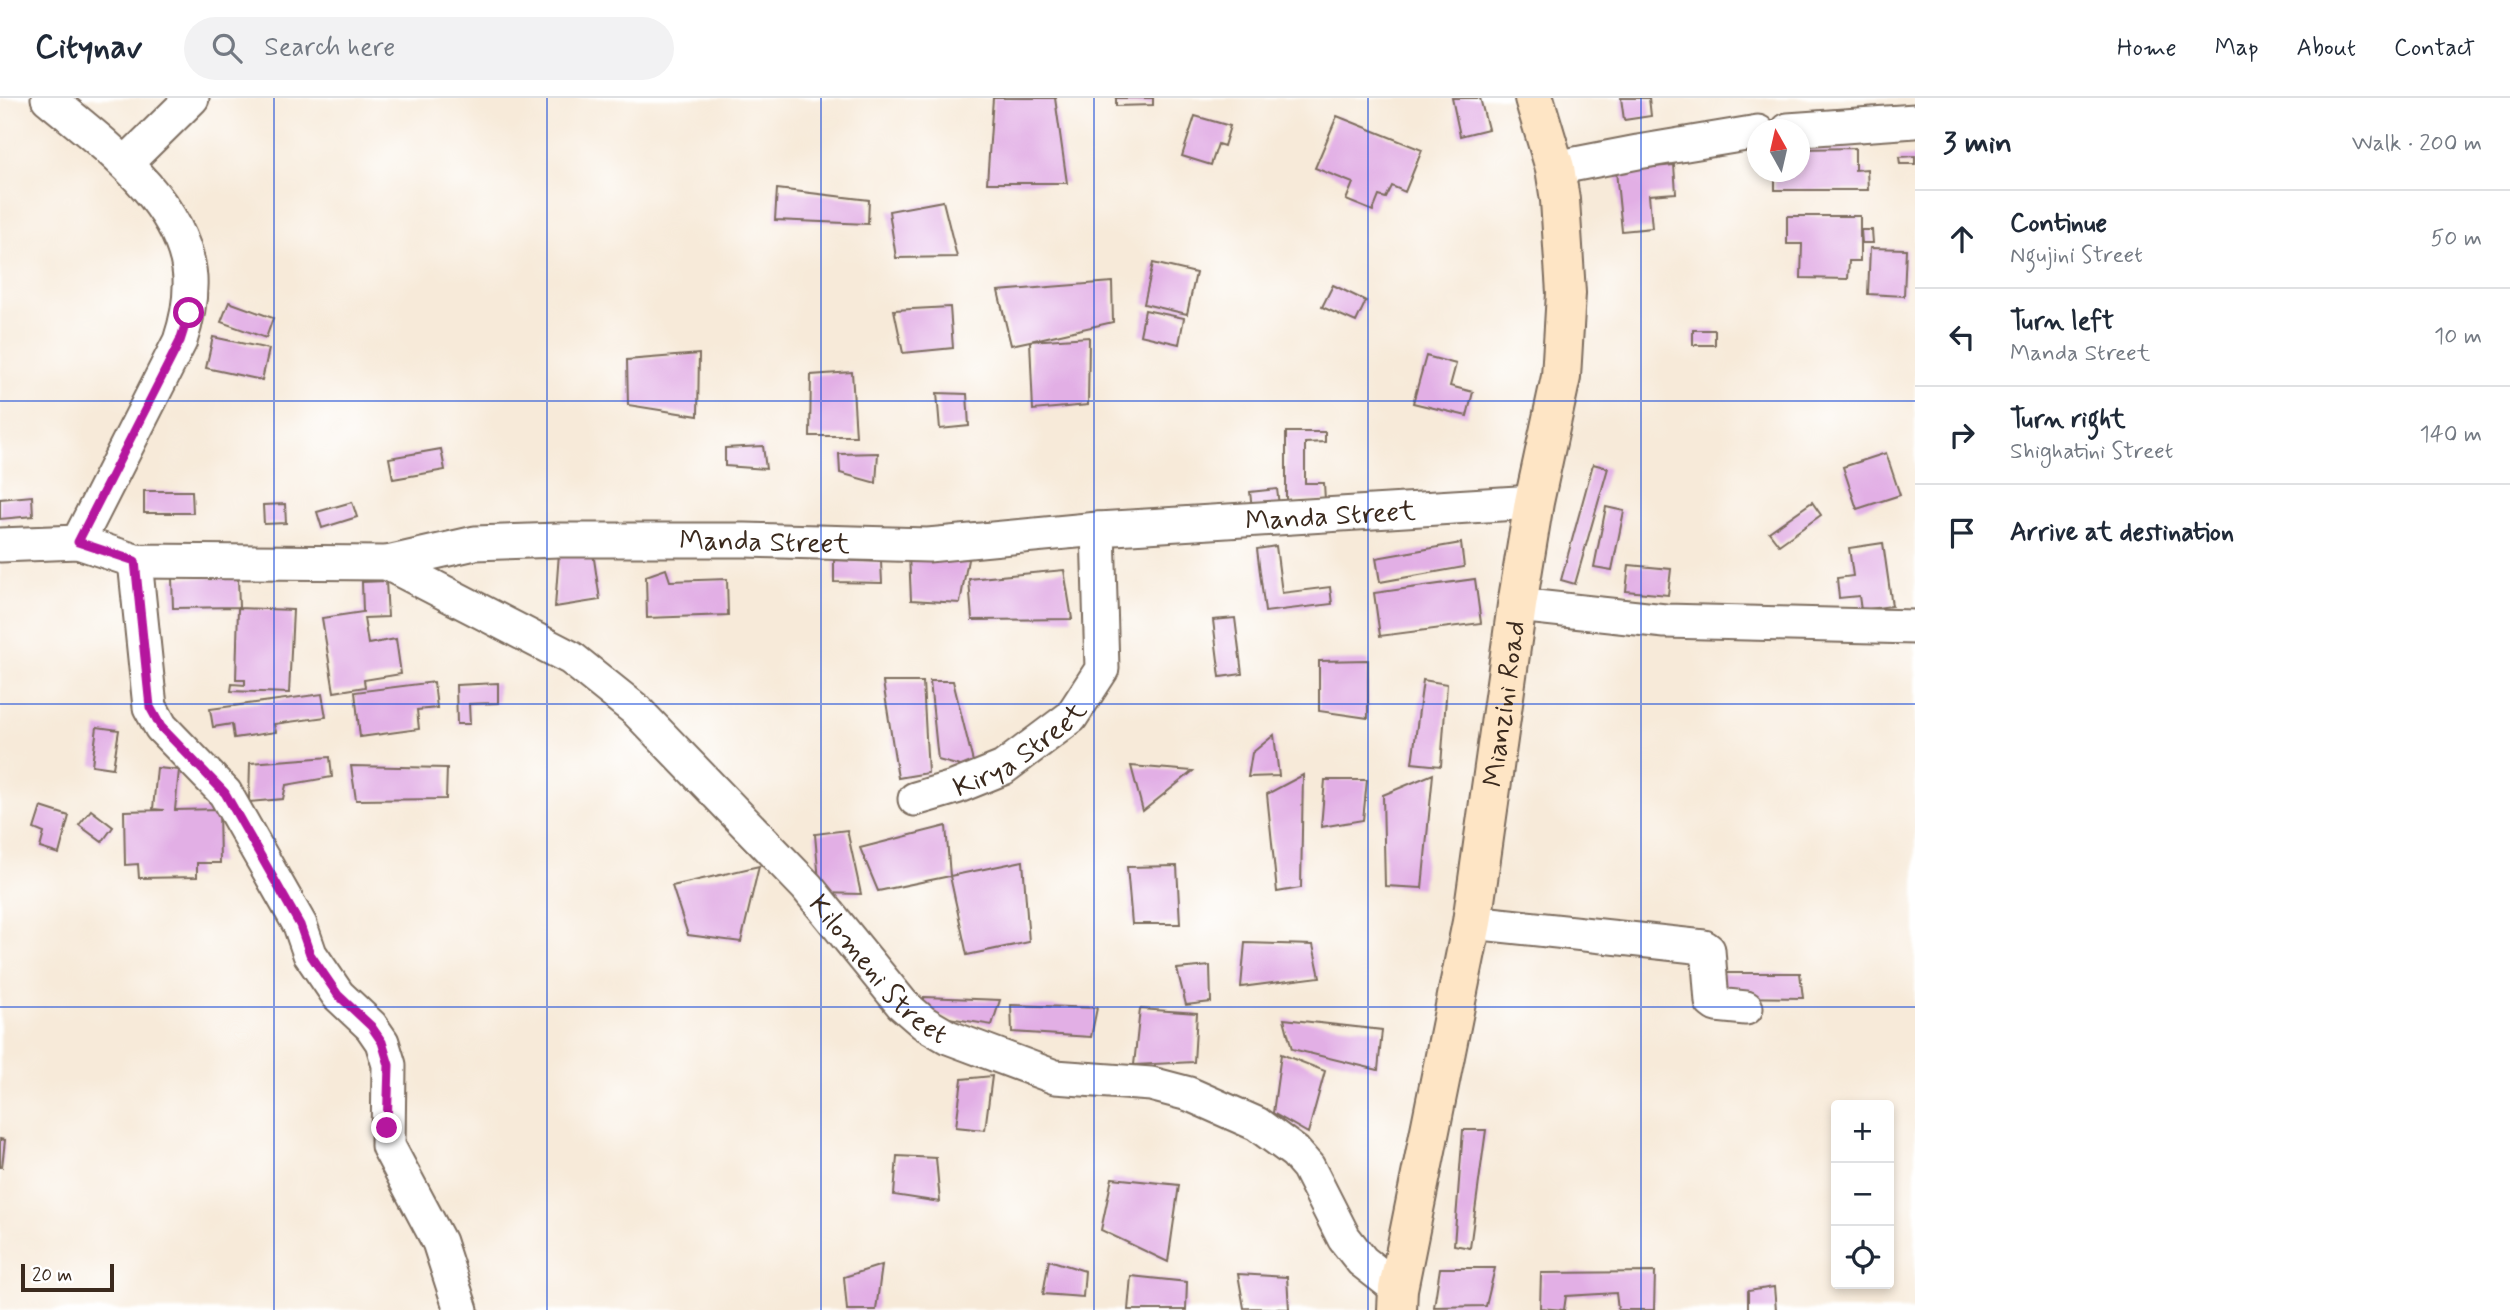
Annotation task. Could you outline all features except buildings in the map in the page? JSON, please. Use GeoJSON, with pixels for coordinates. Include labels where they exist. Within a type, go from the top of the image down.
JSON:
{"type":"FeatureCollection","features":[{"type":"Feature","properties":{"kind":"street"},"geometry":{"type":"LineString","coordinates":[[48,98],[125,163],[173,223],[190,277],[189,313],[180,341],[78,542]]}},
{"type":"Feature","properties":{"kind":"street"},"geometry":{"type":"LineString","coordinates":[[125,163],[192,98]]}},
{"type":"Feature","properties":{"kind":"street","name":"Mianzini Road"},"geometry":{"type":"LineString","coordinates":[[1398,1299],[1472,922],[1517,605],[1534,502],[1561,377],[1566,293],[1563,234],[1555,168],[1534,98]]}},
{"type":"Feature","properties":{"kind":"street"},"geometry":{"type":"LineString","coordinates":[[1810,128],[1915,121]]}},
{"type":"Feature","properties":{"kind":"street"},"geometry":{"type":"LineString","coordinates":[[1555,168],[1747,134]]}},
{"type":"Feature","properties":{"kind":"street","name":"Manda Street"},"geometry":{"type":"LineString","coordinates":[[0,545],[78,542],[135,561],[387,563],[475,543],[626,540],[928,545],[1098,529],[1534,502]]}},
{"type":"Feature","properties":{"kind":"street","name":"Kirya Street"},"geometry":{"type":"LineString","coordinates":[[915,799],[956,787],[1003,768],[1071,717],[1102,668],[1098,529]]}},
{"type":"Feature","properties":{"kind":"street"},"geometry":{"type":"LineString","coordinates":[[135,561],[150,707],[168,735],[225,793],[300,925],[310,954],[338,995],[371,1026],[382,1042],[389,1065],[388,1146],[439,1241],[461,1310]]}},
{"type":"Feature","properties":{"kind":"street","name":"Kilomeni Street"},"geometry":{"type":"LineString","coordinates":[[387,563],[571,658],[636,710],[807,887],[902,1004],[924,1023],[948,1037],[1055,1077],[1151,1084],[1189,1094],[1257,1124],[1295,1152],[1308,1167],[1344,1238],[1398,1299]]}},
{"type":"Feature","properties":{"kind":"street"},"geometry":{"type":"LineString","coordinates":[[1517,605],[1665,621],[1915,627]]}},
{"type":"Feature","properties":{"kind":"street"},"geometry":{"type":"LineString","coordinates":[[1472,922],[1704,947],[1708,950],[1712,1002],[1716,1005],[1746,1008]]}},
{"type":"Feature","properties":{"kind":"route"},"geometry":{"type":"LineString","coordinates":[[189,313],[180,341],[78,542],[135,561],[150,707],[161,727],[181,750],[225,793],[300,925],[310,954],[338,995],[371,1026],[382,1042],[389,1065],[387,1128]]}}]}
